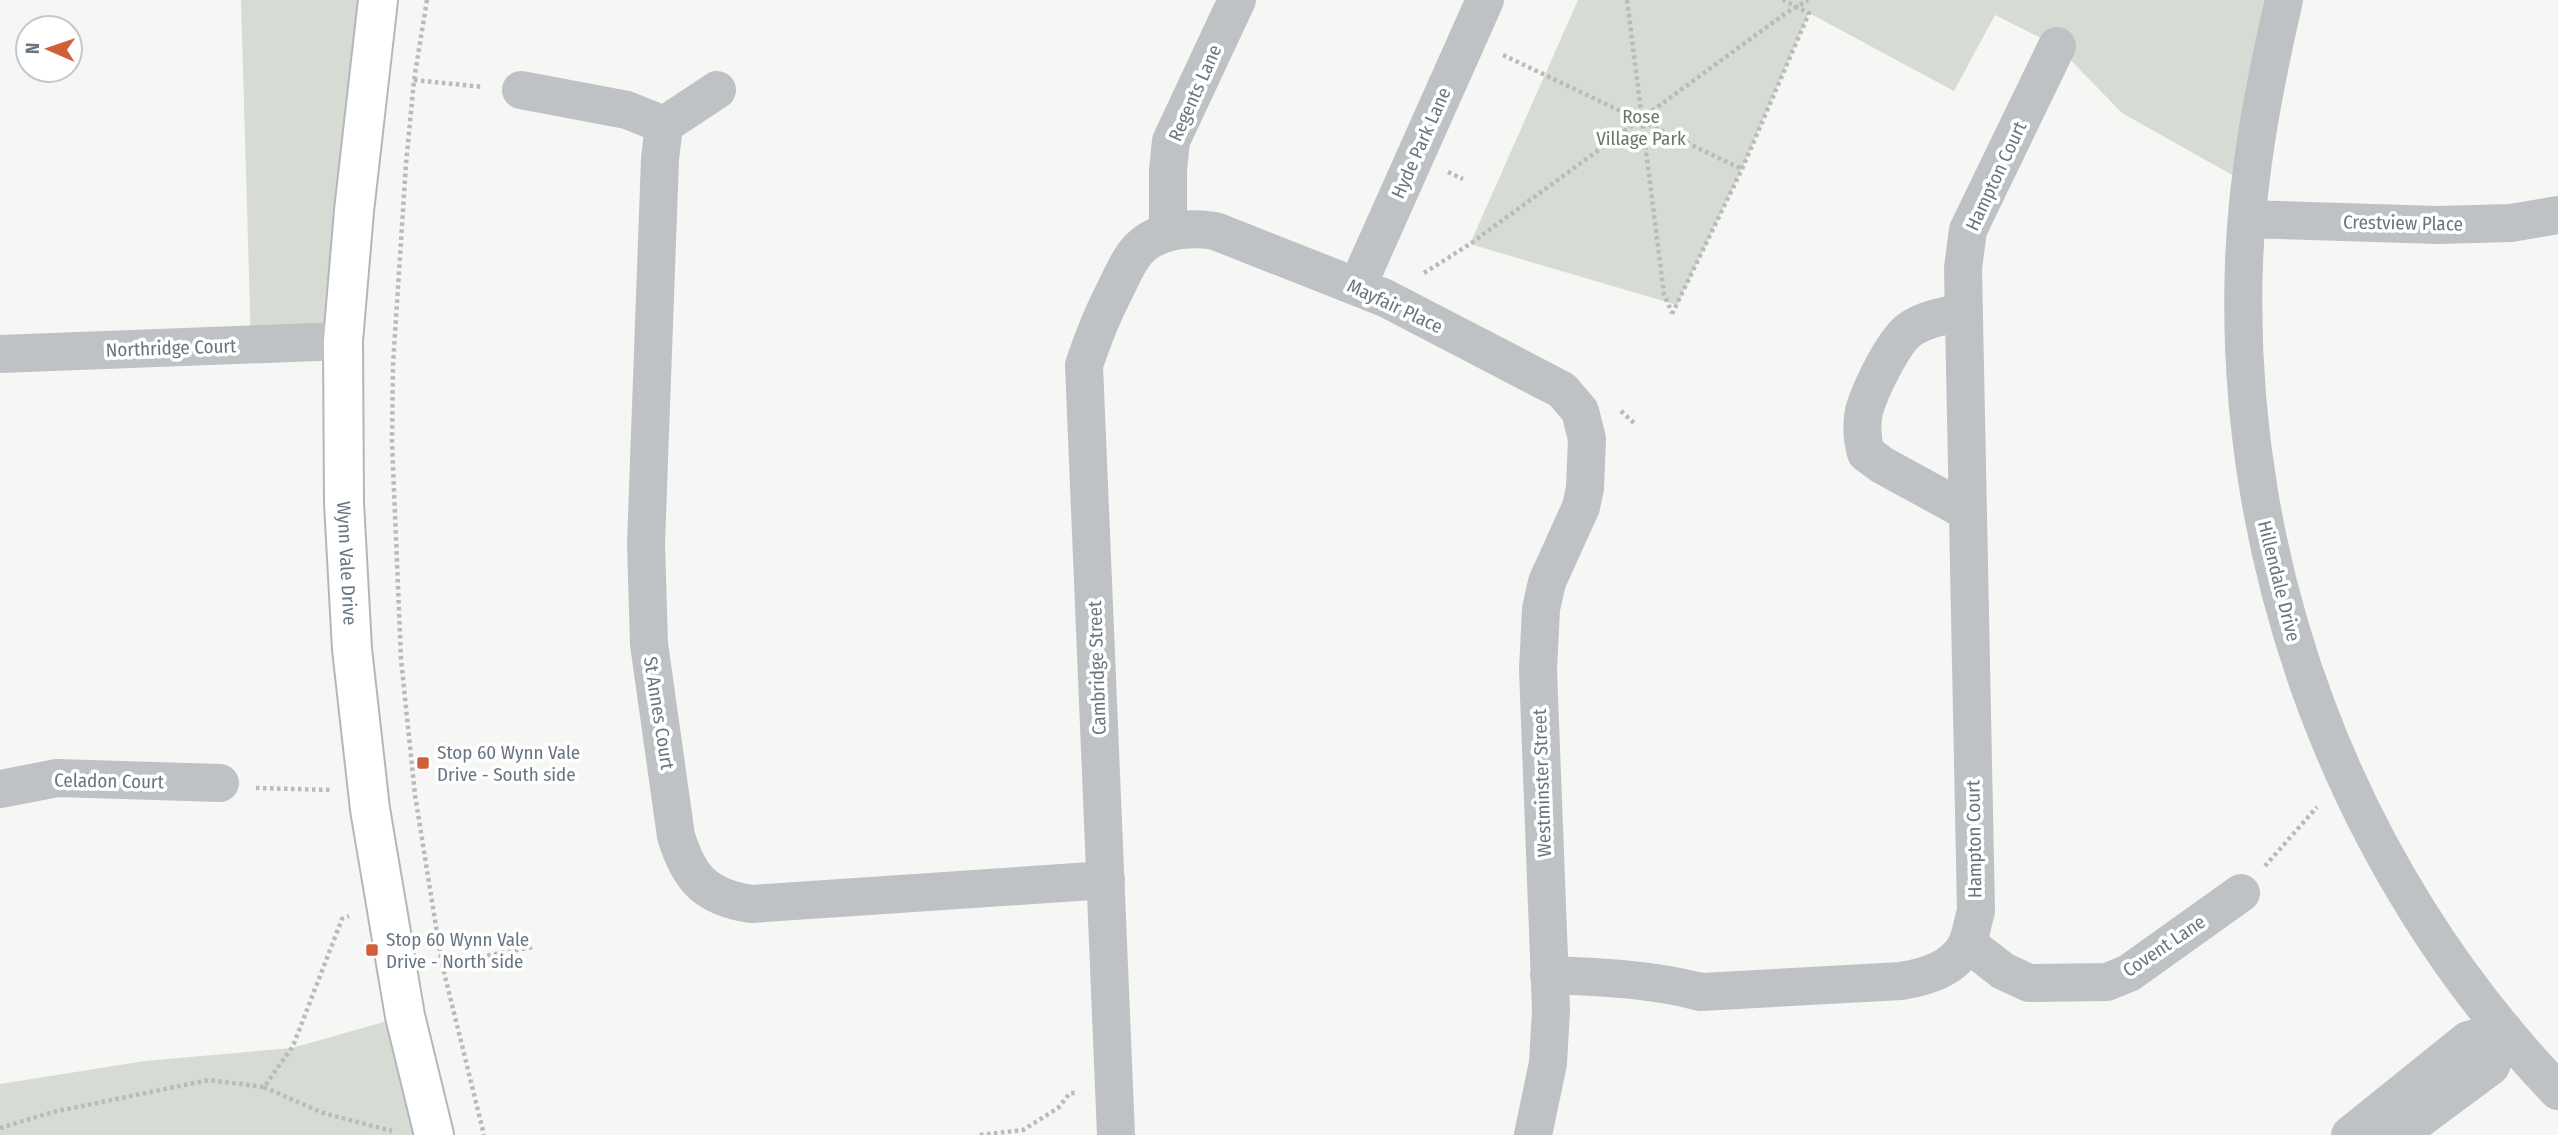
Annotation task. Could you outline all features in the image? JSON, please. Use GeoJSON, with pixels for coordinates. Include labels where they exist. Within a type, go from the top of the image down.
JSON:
{"type":"FeatureCollection","features":[{"type":"Feature","properties":{"kind":"main road","name":"Wynn Vale Drive"},"geometry":{"type":"LineString","coordinates":[[378,0],[354,211],[343,341],[346,543],[352,649],[367,789],[427,1131]]}},
{"type":"Feature","properties":{"kind":"street","name":"Regents Lane"},"geometry":{"type":"LineString","coordinates":[[1168,232],[1171,141],[1237,0]]}},
{"type":"Feature","properties":{"kind":"street","name":"Hyde Park Lane"},"geometry":{"type":"LineString","coordinates":[[1371,292],[1485,0]]}},
{"type":"Feature","properties":{"kind":"street","name":"Hillendale Drive"},"geometry":{"type":"LineString","coordinates":[[2284,0],[2259,119],[2247,219],[2243,312],[2246,399],[2253,463],[2285,616],[2320,719],[2348,785],[2376,839],[2442,949],[2504,1030],[2558,1091]]}},
{"type":"Feature","properties":{"kind":"street","name":"Hampton Court"},"geometry":{"type":"LineString","coordinates":[[1967,943],[1976,911],[1963,268],[1968,230],[2057,46]]}},
{"type":"Feature","properties":{"kind":"street"},"geometry":{"type":"LineString","coordinates":[[521,90],[627,110],[664,125],[717,90]]}},
{"type":"Feature","properties":{"kind":"street","name":"St Annes Court"},"geometry":{"type":"LineString","coordinates":[[664,125],[660,159],[647,530],[647,607],[649,644],[676,836],[684,861],[703,886],[728,900],[751,904],[1106,880]]}},
{"type":"Feature","properties":{"kind":"street","name":"Crestview Place"},"geometry":{"type":"LineString","coordinates":[[2247,219],[2438,225],[2511,223],[2558,215]]}},
{"type":"Feature","properties":{"kind":"street","name":"Mayfair Place"},"geometry":{"type":"LineString","coordinates":[[1168,232],[1196,228],[1215,231],[1371,292],[1562,390],[1580,411],[1587,439]]}},
{"type":"Feature","properties":{"kind":"street","name":"Cambridge Street"},"geometry":{"type":"LineString","coordinates":[[1115,1135],[1084,365],[1097,324],[1134,254],[1145,243],[1168,232]]}},
{"type":"Feature","properties":{"kind":"street"},"geometry":{"type":"LineString","coordinates":[[1964,312],[1932,318],[1910,328],[1892,349],[1864,410],[1861,435],[1866,453],[1874,459],[1968,512]]}},
{"type":"Feature","properties":{"kind":"street","name":"Northridge Court"},"geometry":{"type":"LineString","coordinates":[[0,354],[343,341]]}},
{"type":"Feature","properties":{"kind":"street","name":"Westminster Street"},"geometry":{"type":"LineString","coordinates":[[1533,1135],[1548,1063],[1551,1010],[1538,670],[1539,635],[1547,582],[1581,507],[1585,488],[1587,439]]}},
{"type":"Feature","properties":{"kind":"street","name":"Celadon Court"},"geometry":{"type":"LineString","coordinates":[[0,789],[57,778],[220,783]]}},
{"type":"Feature","properties":{"kind":"street","name":"Covent Lane"},"geometry":{"type":"LineString","coordinates":[[1967,943],[2003,971],[2029,984],[2107,982],[2129,973],[2241,892]]}},
{"type":"Feature","properties":{"kind":"street"},"geometry":{"type":"LineString","coordinates":[[1549,975],[1620,978],[1674,985],[1701,992],[1901,981],[1926,977],[1952,961],[1967,943]]}},
{"type":"Feature","properties":{"kind":"street"},"geometry":{"type":"LineString","coordinates":[[2350,1135],[2468,1040],[2504,1030]]}},
{"type":"Feature","properties":{"kind":"street"},"geometry":{"type":"LineString","coordinates":[[2398,1135],[2491,1066],[2504,1030]]}},
{"type":"Feature","properties":{"kind":"path"},"geometry":{"type":"LineString","coordinates":[[427,0],[414,80],[399,251],[392,442],[401,659],[415,795],[442,964],[484,1135]]}},
{"type":"Feature","properties":{"kind":"path"},"geometry":{"type":"LineString","coordinates":[[1627,0],[1664,293],[1672,314],[1742,169],[1809,13],[1783,0]]}},
{"type":"Feature","properties":{"kind":"path"},"geometry":{"type":"LineString","coordinates":[[1371,292],[1470,244],[1796,6],[1808,0]]}},
{"type":"Feature","properties":{"kind":"path"},"geometry":{"type":"LineString","coordinates":[[1525,64],[1742,169]]}},
{"type":"Feature","properties":{"kind":"path"},"geometry":{"type":"LineString","coordinates":[[414,80],[521,90]]}},
{"type":"Feature","properties":{"kind":"path"},"geometry":{"type":"LineString","coordinates":[[220,783],[275,790],[367,789]]}},
{"type":"Feature","properties":{"kind":"path"},"geometry":{"type":"LineString","coordinates":[[2241,892],[2317,807]]}},
{"type":"Feature","properties":{"kind":"path"},"geometry":{"type":"LineString","coordinates":[[264,1087],[293,1046],[342,919],[385,899]]}},
{"type":"Feature","properties":{"kind":"path"},"geometry":{"type":"LineString","coordinates":[[442,964],[533,947]]}},
{"type":"Feature","properties":{"kind":"path"},"geometry":{"type":"LineString","coordinates":[[0,1128],[53,1112],[209,1080],[264,1087],[323,1113],[427,1131]]}},
{"type":"Feature","properties":{"kind":"path"},"geometry":{"type":"LineString","coordinates":[[980,1135],[1023,1130],[1058,1108],[1070,1093],[1077,1093]]}},
{"type":"Feature","properties":{"kind":"green space"},"geometry":{"type":"Polygon","coordinates":[[[241,0],[380,0],[343,341],[251,345],[241,0]]]}},
{"type":"Feature","properties":{"kind":"green space","name":"Rose Village Park"},"geometry":{"type":"Polygon","coordinates":[[[1578,0],[2286,0],[2250,185],[2122,113],[2057,46],[1995,15],[1954,91],[1809,13],[1742,169],[1677,305],[1470,244],[1578,0]]]}},
{"type":"Feature","properties":{"kind":"green space"},"geometry":{"type":"Polygon","coordinates":[[[405,1016],[433,1135],[0,1135],[0,1084],[145,1061],[292,1048],[405,1016]]]}},
{"type":"Feature","properties":{"kind":"place","name":"Stop 60 Wynn Vale Drive - South side"},"geometry":{"type":"Point","coordinates":[423,763]}},
{"type":"Feature","properties":{"kind":"place","name":"Stop 60 Wynn Vale Drive - North side"},"geometry":{"type":"Point","coordinates":[372,950]}}]}
